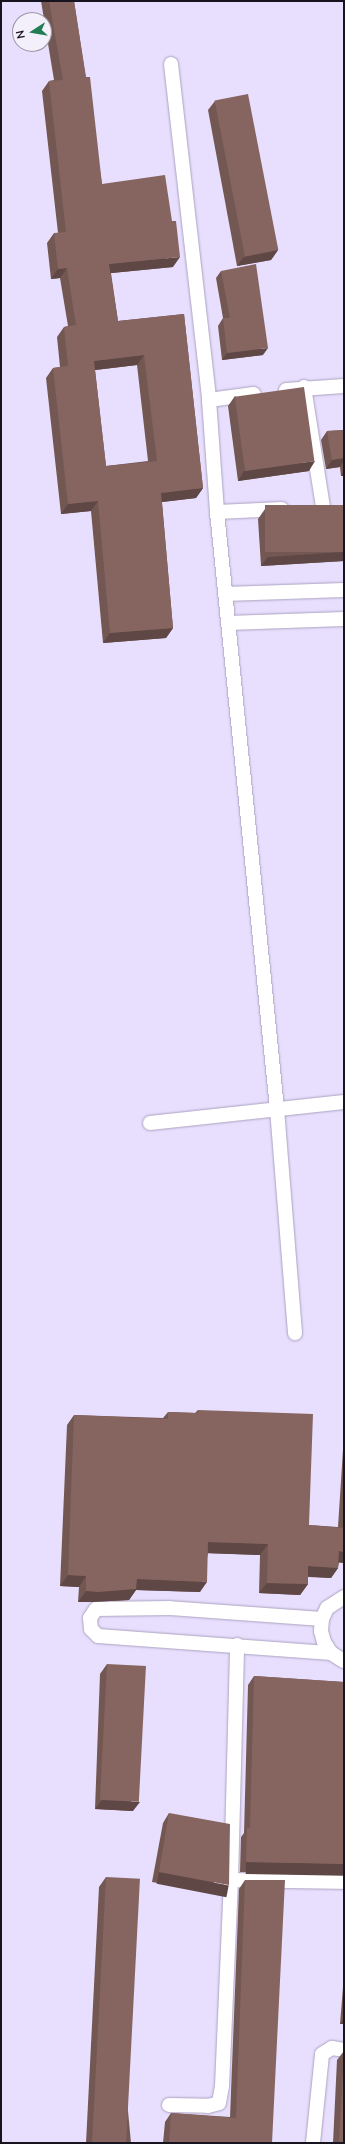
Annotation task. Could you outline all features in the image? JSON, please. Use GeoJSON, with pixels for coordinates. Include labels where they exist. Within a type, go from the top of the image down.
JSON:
{"type":"FeatureCollection","features":[{"type":"Feature","properties":{"kind":"lane"},"geometry":{"type":"LineString","coordinates":[[171,64],[208,400],[217,512],[277,1109],[295,1333]]}},
{"type":"Feature","properties":{"kind":"lane"},"geometry":{"type":"LineString","coordinates":[[208,400],[304,387],[344,386]]}},
{"type":"Feature","properties":{"kind":"lane"},"geometry":{"type":"LineString","coordinates":[[304,387],[330,506],[308,507]]}},
{"type":"Feature","properties":{"kind":"lane"},"geometry":{"type":"LineString","coordinates":[[217,512],[293,508]]}},
{"type":"Feature","properties":{"kind":"lane"},"geometry":{"type":"LineString","coordinates":[[225,594],[344,590]]}},
{"type":"Feature","properties":{"kind":"lane"},"geometry":{"type":"LineString","coordinates":[[228,623],[344,619]]}},
{"type":"Feature","properties":{"kind":"lane"},"geometry":{"type":"LineString","coordinates":[[150,1123],[344,1102]]}},
{"type":"Feature","properties":{"kind":"lane"},"geometry":{"type":"LineString","coordinates":[[344,1596],[327,1608],[322,1619],[324,1642],[331,1653],[344,1661]]}},
{"type":"Feature","properties":{"kind":"lane"},"geometry":{"type":"LineString","coordinates":[[322,1619],[170,1608],[96,1609],[90,1618],[91,1629],[98,1636],[331,1653]]}},
{"type":"Feature","properties":{"kind":"lane"},"geometry":{"type":"LineString","coordinates":[[169,2105],[208,2106],[219,2103],[222,2086],[231,1880],[237,1645]]}},
{"type":"Feature","properties":{"kind":"lane"},"geometry":{"type":"LineString","coordinates":[[231,1880],[344,1882]]}},
{"type":"Feature","properties":{"kind":"lane"},"geometry":{"type":"LineString","coordinates":[[313,2143],[322,2054],[332,2048],[344,2050]]}},
{"type":"Feature","properties":{"kind":"building"},"geometry":{"type":"Polygon","coordinates":[[[49,1],[74,1],[86,77],[90,77],[102,184],[165,175],[172,221],[176,221],[180,257],[109,264],[118,321],[184,314],[203,488],[161,493],[173,628],[110,633],[98,501],[68,504],[53,368],[68,366],[64,327],[76,325],[67,268],[58,269],[54,233],[66,232],[49,81],[63,80],[49,1]],[[144,355],[94,361],[106,466],[157,461],[144,355]]]}},
{"type":"Feature","properties":{"kind":"building"},"geometry":{"type":"Polygon","coordinates":[[[248,94],[278,250],[245,257],[215,100],[248,94]]]}},
{"type":"Feature","properties":{"kind":"building"},"geometry":{"type":"Polygon","coordinates":[[[256,264],[268,348],[227,353],[223,318],[230,318],[221,271],[256,264]]]}},
{"type":"Feature","properties":{"kind":"building"},"geometry":{"type":"Polygon","coordinates":[[[304,387],[314,461],[245,471],[235,397],[304,387]]]}},
{"type":"Feature","properties":{"kind":"building"},"geometry":{"type":"Polygon","coordinates":[[[344,430],[344,458],[332,460],[327,431],[344,430]]]}},
{"type":"Feature","properties":{"kind":"building"},"geometry":{"type":"Polygon","coordinates":[[[265,505],[344,505],[344,552],[265,552],[265,505]]]}},
{"type":"Feature","properties":{"kind":"building"},"geometry":{"type":"Polygon","coordinates":[[[198,1410],[313,1414],[309,1525],[344,1528],[344,1552],[339,1551],[338,1568],[308,1566],[308,1584],[267,1583],[268,1544],[208,1542],[207,1582],[137,1579],[136,1589],[98,1592],[86,1591],[86,1576],[68,1575],[74,1415],[168,1419],[168,1412],[198,1413],[198,1410]]]}},
{"type":"Feature","properties":{"kind":"building"},"geometry":{"type":"Polygon","coordinates":[[[107,1664],[146,1666],[139,1802],[100,1800],[107,1664]]]}},
{"type":"Feature","properties":{"kind":"building"},"geometry":{"type":"Polygon","coordinates":[[[254,1676],[344,1682],[344,1864],[246,1862],[247,1828],[250,1828],[254,1676]]]}},
{"type":"Feature","properties":{"kind":"building"},"geometry":{"type":"Polygon","coordinates":[[[169,1813],[230,1824],[229,1885],[159,1872],[169,1813]]]}},
{"type":"Feature","properties":{"kind":"building"},"geometry":{"type":"Polygon","coordinates":[[[106,1877],[140,1879],[126,2143],[92,2143],[106,1877]]]}},
{"type":"Feature","properties":{"kind":"building"},"geometry":{"type":"Polygon","coordinates":[[[245,1880],[285,1880],[272,2143],[169,2143],[171,2113],[236,2118],[245,1880]]]}},
{"type":"Feature","properties":{"kind":"building"},"geometry":{"type":"Polygon","coordinates":[[[344,2051],[344,2143],[339,2143],[344,2051]]]}}]}
